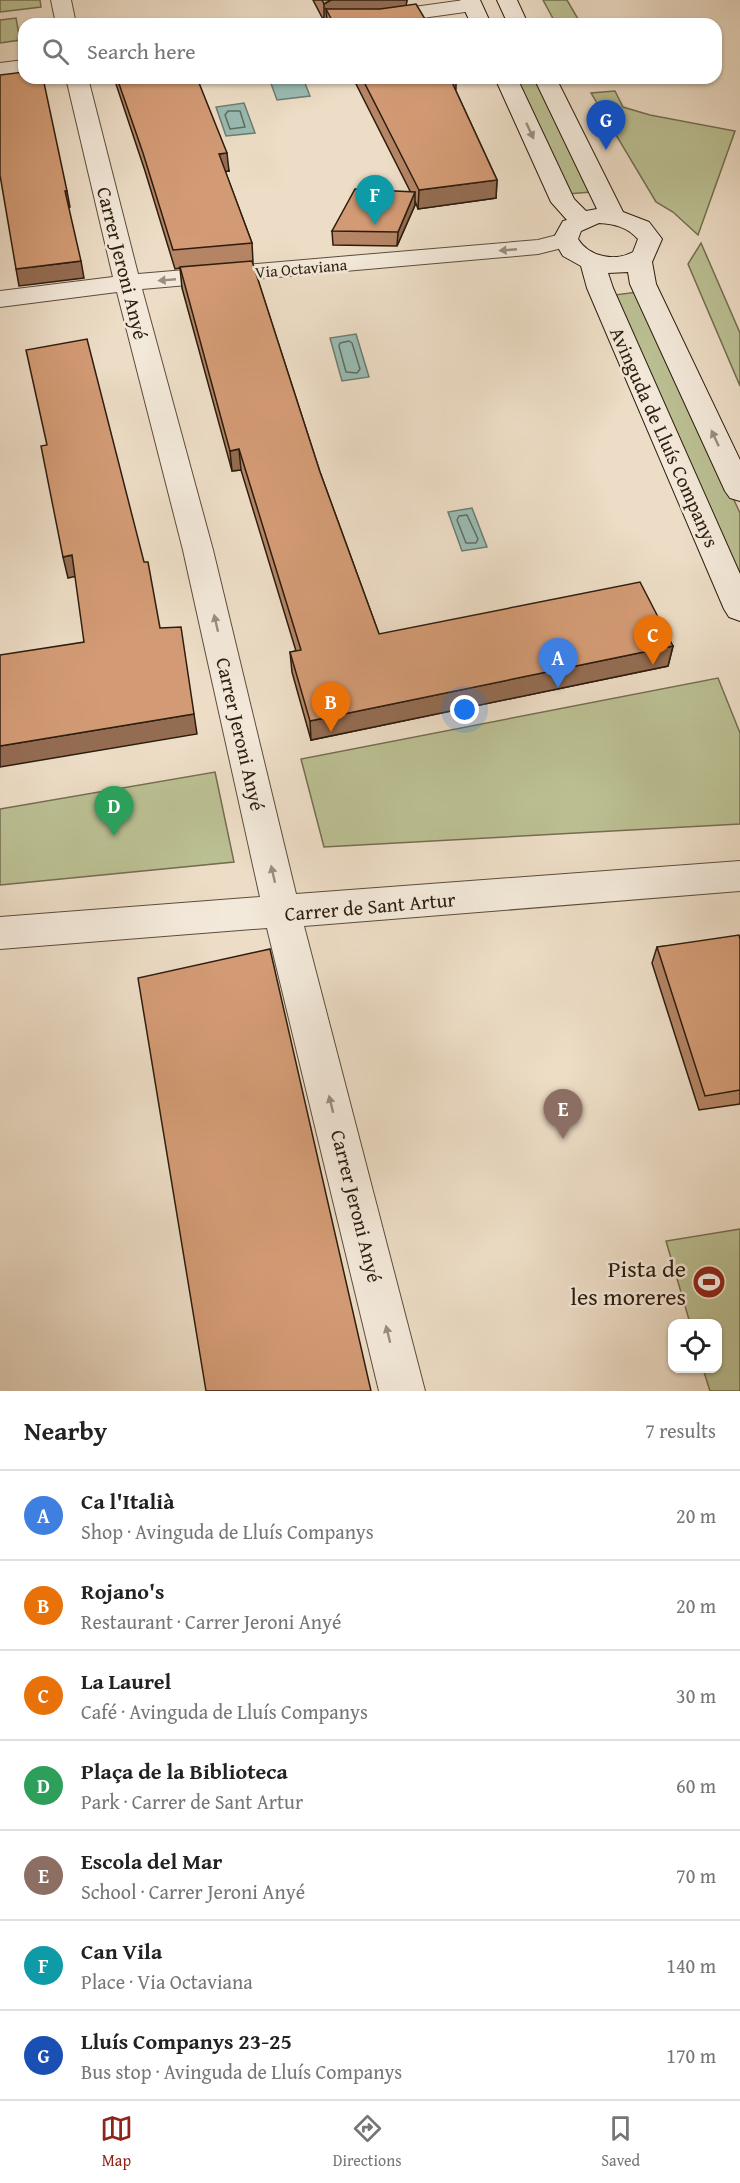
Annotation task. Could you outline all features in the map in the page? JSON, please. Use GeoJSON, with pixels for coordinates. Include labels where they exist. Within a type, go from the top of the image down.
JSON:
{"type":"FeatureCollection","features":[{"type":"Feature","properties":{"kind":"street"},"geometry":{"type":"LineString","coordinates":[[62,0],[65,18]]}},
{"type":"Feature","properties":{"kind":"street"},"geometry":{"type":"LineString","coordinates":[[507,0],[515,18]]}},
{"type":"Feature","properties":{"kind":"street"},"geometry":{"type":"LineString","coordinates":[[395,18],[474,10]]}},
{"type":"Feature","properties":{"kind":"street"},"geometry":{"type":"LineString","coordinates":[[0,69],[18,67]]}},
{"type":"Feature","properties":{"kind":"street","name":"Carrer Jeroni Anyé"},"geometry":{"type":"LineString","coordinates":[[78,84],[198,550],[282,913],[402,1391]]}},
{"type":"Feature","properties":{"kind":"street"},"geometry":{"type":"LineString","coordinates":[[509,84],[563,202],[573,230]]}},
{"type":"Feature","properties":{"kind":"street"},"geometry":{"type":"LineString","coordinates":[[547,84],[614,217]]}},
{"type":"Feature","properties":{"kind":"street"},"geometry":{"type":"LineString","coordinates":[[596,216],[614,217],[638,225],[646,232],[650,239],[650,248],[639,259],[617,266],[593,263],[576,256],[567,246],[573,230],[596,216]]}},
{"type":"Feature","properties":{"kind":"street","name":"Via Octaviana"},"geometry":{"type":"LineString","coordinates":[[0,299],[128,283],[538,247],[573,230]]}},
{"type":"Feature","properties":{"kind":"street"},"geometry":{"type":"LineString","coordinates":[[639,259],[644,284],[740,491]]}},
{"type":"Feature","properties":{"kind":"street","name":"Avinguda de Lluís Companys"},"geometry":{"type":"LineString","coordinates":[[593,263],[600,288],[740,609]]}},
{"type":"Feature","properties":{"kind":"street","name":"Carrer de Sant Artur"},"geometry":{"type":"LineString","coordinates":[[0,933],[740,876]]}},
{"type":"Feature","properties":{"kind":"green space"},"geometry":{"type":"Polygon","coordinates":[[[0,0],[40,0],[41,7],[0,12],[0,0]]]}},
{"type":"Feature","properties":{"kind":"green space"},"geometry":{"type":"Polygon","coordinates":[[[543,0],[567,0],[578,18],[553,18],[543,0]]]}},
{"type":"Feature","properties":{"kind":"green space"},"geometry":{"type":"Polygon","coordinates":[[[16,18],[18,40],[0,43],[0,20],[16,18]]]}},
{"type":"Feature","properties":{"kind":"green space"},"geometry":{"type":"Polygon","coordinates":[[[517,84],[539,84],[591,192],[567,194],[517,84]]]}},
{"type":"Feature","properties":{"kind":"green space"},"geometry":{"type":"Polygon","coordinates":[[[615,91],[623,107],[650,115],[735,131],[698,235],[673,212],[656,202],[591,93],[615,91]]]}},
{"type":"Feature","properties":{"kind":"green space"},"geometry":{"type":"Polygon","coordinates":[[[701,243],[740,333],[740,386],[688,264],[701,243]]]}},
{"type":"Feature","properties":{"kind":"green space"},"geometry":{"type":"Polygon","coordinates":[[[638,292],[740,513],[740,584],[614,295],[638,292]]]}},
{"type":"Feature","properties":{"kind":"green space"},"geometry":{"type":"Polygon","coordinates":[[[718,678],[740,733],[740,824],[324,847],[301,759],[718,678]]]}},
{"type":"Feature","properties":{"kind":"green space"},"geometry":{"type":"Polygon","coordinates":[[[215,772],[234,862],[0,885],[0,809],[215,772]]]}},
{"type":"Feature","properties":{"kind":"green space","name":"Pista de les moreres"},"geometry":{"type":"Polygon","coordinates":[[[740,1229],[740,1391],[710,1391],[704,1373],[722,1373],[722,1319],[689,1319],[666,1241],[740,1229]]]}},
{"type":"Feature","properties":{"kind":"water"},"geometry":{"type":"Polygon","coordinates":[[[271,84],[305,84],[310,96],[277,100],[271,84]]]}},
{"type":"Feature","properties":{"kind":"water"},"geometry":{"type":"Polygon","coordinates":[[[244,103],[255,133],[226,136],[216,107],[244,103]]]}},
{"type":"Feature","properties":{"kind":"water"},"geometry":{"type":"Polygon","coordinates":[[[356,334],[369,377],[342,381],[330,338],[356,334]]]}},
{"type":"Feature","properties":{"kind":"water"},"geometry":{"type":"Polygon","coordinates":[[[472,508],[487,547],[462,551],[448,512],[472,508]]]}},
{"type":"Feature","properties":{"kind":"building"},"geometry":{"type":"Polygon","coordinates":[[[416,4],[424,18],[331,18],[326,9],[380,9],[416,4]]]}},
{"type":"Feature","properties":{"kind":"building"},"geometry":{"type":"Polygon","coordinates":[[[18,73],[18,84],[44,84],[81,261],[16,269],[0,175],[0,75],[18,73]]]}},
{"type":"Feature","properties":{"kind":"building"},"geometry":{"type":"Polygon","coordinates":[[[119,84],[199,84],[227,153],[219,154],[252,243],[173,250],[119,84]]]}},
{"type":"Feature","properties":{"kind":"building"},"geometry":{"type":"Polygon","coordinates":[[[365,84],[453,84],[497,180],[419,190],[365,84]]]}},
{"type":"Feature","properties":{"kind":"building"},"geometry":{"type":"Polygon","coordinates":[[[355,189],[415,192],[398,232],[332,231],[355,189]]]}},
{"type":"Feature","properties":{"kind":"building"},"geometry":{"type":"Polygon","coordinates":[[[252,261],[320,472],[379,634],[640,582],[673,646],[310,721],[290,652],[301,650],[239,449],[230,451],[180,267],[252,261]]]}},
{"type":"Feature","properties":{"kind":"building"},"geometry":{"type":"Polygon","coordinates":[[[87,339],[144,562],[148,562],[160,628],[181,627],[194,714],[0,746],[0,655],[84,642],[72,555],[63,557],[41,446],[47,445],[26,350],[87,339]]]}},
{"type":"Feature","properties":{"kind":"building"},"geometry":{"type":"Polygon","coordinates":[[[739,935],[740,1090],[705,1096],[657,947],[739,935]]]}},
{"type":"Feature","properties":{"kind":"building"},"geometry":{"type":"Polygon","coordinates":[[[270,949],[371,1391],[206,1391],[138,978],[270,949]]]}},
{"type":"Feature","properties":{"kind":"place","name":"Lluís Companys 23-25"},"geometry":{"type":"Point","coordinates":[606,150]}},
{"type":"Feature","properties":{"kind":"place","name":"Can Vila"},"geometry":{"type":"Point","coordinates":[375,225]}},
{"type":"Feature","properties":{"kind":"place","name":"La Laurel"},"geometry":{"type":"Point","coordinates":[653,665]}},
{"type":"Feature","properties":{"kind":"place","name":"Ca l'Italià"},"geometry":{"type":"Point","coordinates":[558,688]}},
{"type":"Feature","properties":{"kind":"place","name":"Rojano's"},"geometry":{"type":"Point","coordinates":[331,732]}},
{"type":"Feature","properties":{"kind":"place","name":"Plaça de la Biblioteca"},"geometry":{"type":"Point","coordinates":[114,836]}},
{"type":"Feature","properties":{"kind":"place","name":"Escola del Mar"},"geometry":{"type":"Point","coordinates":[563,1139]}},
{"type":"Feature","properties":{"kind":"place","name":"Pista de les moreres"},"geometry":{"type":"Point","coordinates":[709,1282]}}]}
